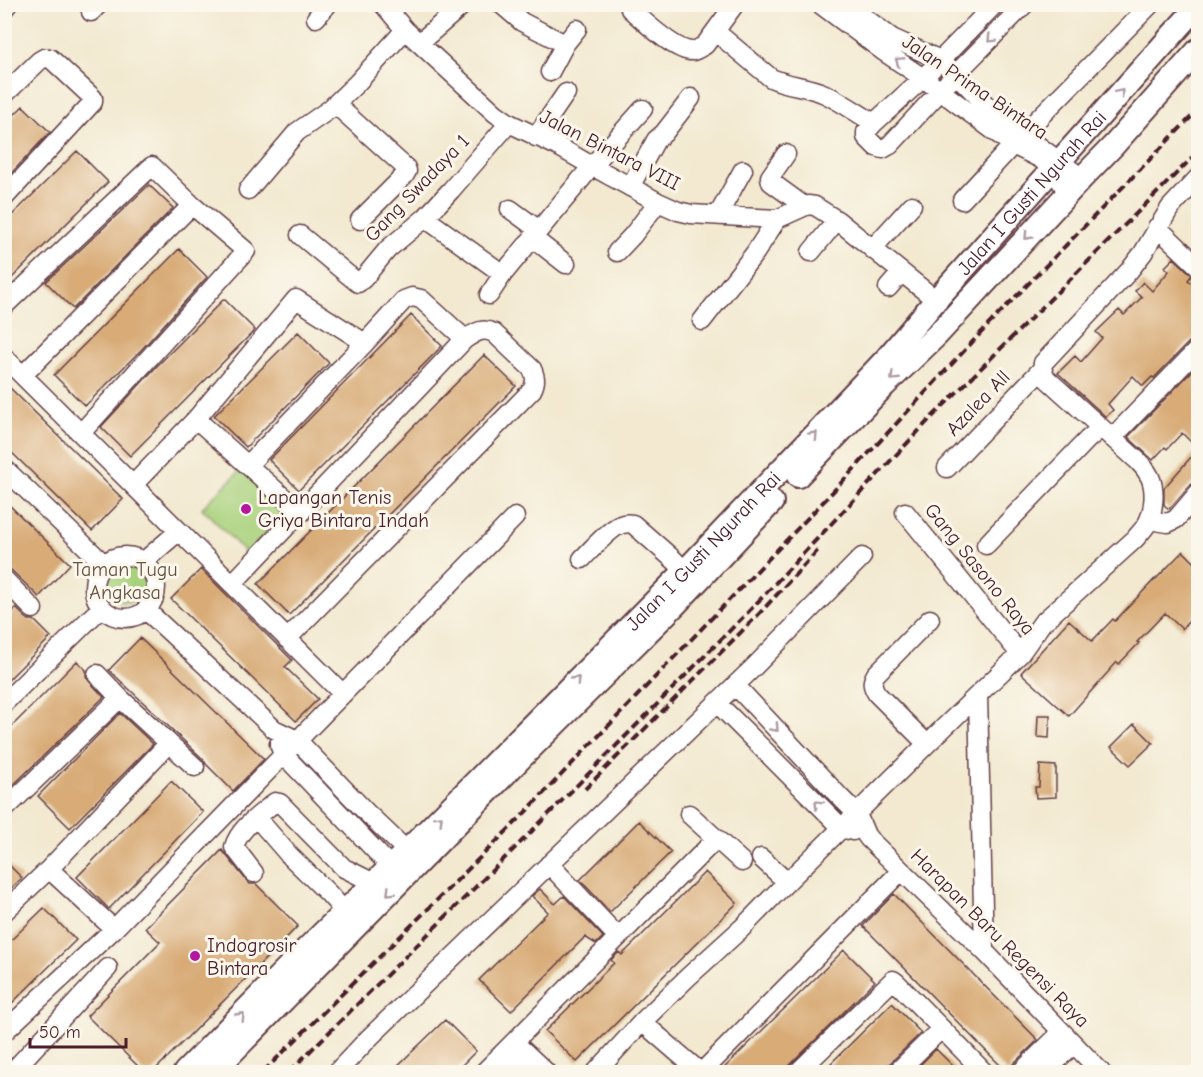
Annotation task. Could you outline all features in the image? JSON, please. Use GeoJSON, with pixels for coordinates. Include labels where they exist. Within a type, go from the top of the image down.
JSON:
{"type":"FeatureCollection","features":[{"type":"Feature","properties":{"kind":"main road","name":"Jalan I Gusti Ngurah Rai"},"geometry":{"type":"LineString","coordinates":[[185,1072],[296,973],[517,752],[886,359],[1198,6]]}},
{"type":"Feature","properties":{"kind":"main road","name":"Jalan I Gusti Ngurah Rai"},"geometry":{"type":"LineString","coordinates":[[213,1072],[345,912],[390,866],[675,605],[830,442],[937,335],[1114,145],[1198,50]]}},
{"type":"Feature","properties":{"kind":"street"},"geometry":{"type":"LineString","coordinates":[[4,9],[8,4]]}},
{"type":"Feature","properties":{"kind":"street","name":"Jalan Bintara VIII"},"geometry":{"type":"LineString","coordinates":[[383,4],[405,30],[495,113],[509,123],[559,147],[658,202],[691,214],[777,219],[804,206]]}},
{"type":"Feature","properties":{"kind":"street"},"geometry":{"type":"LineString","coordinates":[[419,43],[464,4]]}},
{"type":"Feature","properties":{"kind":"street"},"geometry":{"type":"LineString","coordinates":[[501,4],[522,22],[565,44]]}},
{"type":"Feature","properties":{"kind":"street"},"geometry":{"type":"LineString","coordinates":[[629,6],[664,38],[693,51],[705,45],[735,4]]}},
{"type":"Feature","properties":{"kind":"street","name":"Jalan Prima Bintara"},"geometry":{"type":"LineString","coordinates":[[820,4],[940,91],[1018,140],[1041,159],[1056,165],[1075,185]]}},
{"type":"Feature","properties":{"kind":"street","name":"Jalan Prima Bintara"},"geometry":{"type":"LineString","coordinates":[[846,4],[892,38],[940,60],[1018,140]]}},
{"type":"Feature","properties":{"kind":"street"},"geometry":{"type":"LineString","coordinates":[[995,4],[923,78],[873,123],[866,132],[866,138],[876,147],[883,149],[890,146],[1025,4]]}},
{"type":"Feature","properties":{"kind":"street"},"geometry":{"type":"LineString","coordinates":[[962,200],[1151,4]]}},
{"type":"Feature","properties":{"kind":"street"},"geometry":{"type":"LineString","coordinates":[[550,72],[565,44],[577,29]]}},
{"type":"Feature","properties":{"kind":"street"},"geometry":{"type":"LineString","coordinates":[[248,190],[297,132],[335,104],[405,30]]}},
{"type":"Feature","properties":{"kind":"street"},"geometry":{"type":"LineString","coordinates":[[716,32],[771,78],[781,83],[825,94],[873,123]]}},
{"type":"Feature","properties":{"kind":"street"},"geometry":{"type":"LineString","coordinates":[[4,95],[39,61],[50,58],[93,98],[93,102],[4,198]]}},
{"type":"Feature","properties":{"kind":"street"},"geometry":{"type":"LineString","coordinates":[[536,137],[566,93]]}},
{"type":"Feature","properties":{"kind":"street"},"geometry":{"type":"LineString","coordinates":[[630,187],[656,140],[691,98]]}},
{"type":"Feature","properties":{"kind":"street"},"geometry":{"type":"LineString","coordinates":[[335,104],[407,171],[360,220]]}},
{"type":"Feature","properties":{"kind":"street"},"geometry":{"type":"LineString","coordinates":[[489,295],[503,274],[592,166],[643,109]]}},
{"type":"Feature","properties":{"kind":"street","name":"Gang Swadaya 1"},"geometry":{"type":"LineString","coordinates":[[300,235],[357,283],[388,249],[425,218],[509,123]]}},
{"type":"Feature","properties":{"kind":"street"},"geometry":{"type":"LineString","coordinates":[[786,154],[770,177],[771,182],[804,206],[815,206],[837,220],[936,300]]}},
{"type":"Feature","properties":{"kind":"street"},"geometry":{"type":"LineString","coordinates":[[4,306],[152,166],[192,205],[246,251],[81,433]]}},
{"type":"Feature","properties":{"kind":"street"},"geometry":{"type":"LineString","coordinates":[[718,215],[743,170]]}},
{"type":"Feature","properties":{"kind":"street","name":"Azalea All"},"geometry":{"type":"LineString","coordinates":[[947,468],[1042,369],[1042,363],[1129,271],[1170,208],[1198,178]]}},
{"type":"Feature","properties":{"kind":"street"},"geometry":{"type":"LineString","coordinates":[[617,252],[658,202]]}},
{"type":"Feature","properties":{"kind":"street"},"geometry":{"type":"LineString","coordinates":[[23,375],[192,205]]}},
{"type":"Feature","properties":{"kind":"street"},"geometry":{"type":"LineString","coordinates":[[872,249],[912,205]]}},
{"type":"Feature","properties":{"kind":"street"},"geometry":{"type":"LineString","coordinates":[[510,209],[566,264]]}},
{"type":"Feature","properties":{"kind":"street"},"geometry":{"type":"LineString","coordinates":[[425,218],[503,274]]}},
{"type":"Feature","properties":{"kind":"street"},"geometry":{"type":"LineString","coordinates":[[702,321],[755,254],[777,219]]}},
{"type":"Feature","properties":{"kind":"street"},"geometry":{"type":"LineString","coordinates":[[811,252],[837,220]]}},
{"type":"Feature","properties":{"kind":"street"},"geometry":{"type":"LineString","coordinates":[[1157,227],[1198,266]]}},
{"type":"Feature","properties":{"kind":"street"},"geometry":{"type":"LineString","coordinates":[[888,288],[901,273]]}},
{"type":"Feature","properties":{"kind":"street"},"geometry":{"type":"LineString","coordinates":[[248,465],[366,344],[404,300],[412,297],[421,299],[465,339]]}},
{"type":"Feature","properties":{"kind":"street"},"geometry":{"type":"LineString","coordinates":[[133,485],[196,419],[296,299],[366,344]]}},
{"type":"Feature","properties":{"kind":"street"},"geometry":{"type":"LineString","coordinates":[[232,584],[465,339],[481,330],[488,330],[532,369],[536,376],[532,390],[287,639]]}},
{"type":"Feature","properties":{"kind":"street"},"geometry":{"type":"LineString","coordinates":[[986,545],[1088,438],[1106,433],[1198,349]]}},
{"type":"Feature","properties":{"kind":"street"},"geometry":{"type":"LineString","coordinates":[[4,357],[342,693]]}},
{"type":"Feature","properties":{"kind":"street"},"geometry":{"type":"LineString","coordinates":[[596,1072],[642,1022],[742,928],[1020,654],[1042,623],[1135,539],[1149,520],[1154,502],[1151,479],[1147,471],[1046,378],[1042,369]]}},
{"type":"Feature","properties":{"kind":"street"},"geometry":{"type":"LineString","coordinates":[[196,419],[301,513]]}},
{"type":"Feature","properties":{"kind":"street"},"geometry":{"type":"LineString","coordinates":[[4,468],[104,564]]}},
{"type":"Feature","properties":{"kind":"street"},"geometry":{"type":"LineString","coordinates":[[1149,520],[1168,523],[1176,519],[1198,493]]}},
{"type":"Feature","properties":{"kind":"street","name":"Gang Sasono Raya"},"geometry":{"type":"LineString","coordinates":[[905,513],[1020,654]]}},
{"type":"Feature","properties":{"kind":"street"},"geometry":{"type":"LineString","coordinates":[[4,1032],[114,929],[515,517]]}},
{"type":"Feature","properties":{"kind":"street"},"geometry":{"type":"LineString","coordinates":[[582,559],[613,529],[627,523],[633,524],[685,571]]}},
{"type":"Feature","properties":{"kind":"street"},"geometry":{"type":"LineString","coordinates":[[144,562],[179,531]]}},
{"type":"Feature","properties":{"kind":"street"},"geometry":{"type":"LineString","coordinates":[[123,556],[134,557],[144,562],[155,579],[156,590],[153,601],[146,609],[129,618],[118,618],[101,608],[96,600],[94,581],[104,564],[113,558],[123,556]]}},
{"type":"Feature","properties":{"kind":"street"},"geometry":{"type":"LineString","coordinates":[[337,1072],[369,1038],[717,703],[862,557]]}},
{"type":"Feature","properties":{"kind":"street"},"geometry":{"type":"LineString","coordinates":[[7,586],[33,609]]}},
{"type":"Feature","properties":{"kind":"street"},"geometry":{"type":"LineString","coordinates":[[4,704],[101,608]]}},
{"type":"Feature","properties":{"kind":"street"},"geometry":{"type":"LineString","coordinates":[[146,609],[274,729],[297,740],[407,851]]}},
{"type":"Feature","properties":{"kind":"street"},"geometry":{"type":"LineString","coordinates":[[927,744],[872,687],[876,674],[930,619]]}},
{"type":"Feature","properties":{"kind":"street"},"geometry":{"type":"LineString","coordinates":[[97,674],[195,767]]}},
{"type":"Feature","properties":{"kind":"street","name":"Harapan Baru Regensi Raya"},"geometry":{"type":"LineString","coordinates":[[735,685],[857,814],[868,837],[984,951],[1101,1072]]}},
{"type":"Feature","properties":{"kind":"street"},"geometry":{"type":"LineString","coordinates":[[978,694],[984,951]]}},
{"type":"Feature","properties":{"kind":"street"},"geometry":{"type":"LineString","coordinates":[[4,810],[120,698]]}},
{"type":"Feature","properties":{"kind":"street","name":"Harapan Baru Regensi Raya"},"geometry":{"type":"LineString","coordinates":[[717,703],[842,828],[868,837]]}},
{"type":"Feature","properties":{"kind":"street"},"geometry":{"type":"LineString","coordinates":[[274,729],[283,754],[390,866]]}},
{"type":"Feature","properties":{"kind":"street"},"geometry":{"type":"LineString","coordinates":[[4,912],[49,869],[170,743]]}},
{"type":"Feature","properties":{"kind":"street"},"geometry":{"type":"LineString","coordinates":[[254,873],[234,847],[236,840],[275,802],[280,803],[344,868],[374,883]]}},
{"type":"Feature","properties":{"kind":"street"},"geometry":{"type":"LineString","coordinates":[[352,827],[366,812]]}},
{"type":"Feature","properties":{"kind":"street"},"geometry":{"type":"LineString","coordinates":[[688,814],[742,862]]}},
{"type":"Feature","properties":{"kind":"street"},"geometry":{"type":"LineString","coordinates":[[257,818],[289,855],[345,912]]}},
{"type":"Feature","properties":{"kind":"street"},"geometry":{"type":"LineString","coordinates":[[289,855],[310,833]]}},
{"type":"Feature","properties":{"kind":"street"},"geometry":{"type":"LineString","coordinates":[[484,1072],[716,838]]}},
{"type":"Feature","properties":{"kind":"street"},"geometry":{"type":"LineString","coordinates":[[761,858],[787,882]]}},
{"type":"Feature","properties":{"kind":"street"},"geometry":{"type":"LineString","coordinates":[[549,864],[618,937]]}},
{"type":"Feature","properties":{"kind":"street"},"geometry":{"type":"LineString","coordinates":[[329,894],[344,868]]}},
{"type":"Feature","properties":{"kind":"street"},"geometry":{"type":"LineString","coordinates":[[49,869],[114,929]]}},
{"type":"Feature","properties":{"kind":"street"},"geometry":{"type":"LineString","coordinates":[[642,1022],[701,1072],[901,871]]}},
{"type":"Feature","properties":{"kind":"street"},"geometry":{"type":"LineString","coordinates":[[12,1072],[108,968]]}},
{"type":"Feature","properties":{"kind":"street"},"geometry":{"type":"LineString","coordinates":[[798,1072],[893,980],[984,1072]]}},
{"type":"Feature","properties":{"kind":"street"},"geometry":{"type":"LineString","coordinates":[[897,1072],[941,1029]]}},
{"type":"Feature","properties":{"kind":"street"},"geometry":{"type":"LineString","coordinates":[[1021,1072],[1068,1038]]}},
{"type":"Feature","properties":{"kind":"street"},"geometry":{"type":"LineString","coordinates":[[1044,1072],[1068,1038]]}},
{"type":"Feature","properties":{"kind":"street"},"geometry":{"type":"LineString","coordinates":[[508,1048],[521,1072]]}},
{"type":"Feature","properties":{"kind":"street"},"geometry":{"type":"LineString","coordinates":[[508,1048],[546,1072]]}},
{"type":"Feature","properties":{"kind":"green space","name":"Lapangan Tenis Griya Bintara Indah"},"geometry":{"type":"Polygon","coordinates":[[[246,465],[290,510],[246,553],[202,508],[246,465]]]}},
{"type":"Feature","properties":{"kind":"green space","name":"Taman Tugu Angkasa"},"geometry":{"type":"Polygon","coordinates":[[[126,560],[134,561],[141,566],[146,573],[146,589],[141,596],[134,601],[126,602],[118,601],[111,596],[106,589],[105,581],[106,573],[111,566],[118,561],[126,560]]]}},
{"type":"Feature","properties":{"kind":"building"},"geometry":{"type":"Polygon","coordinates":[[[23,106],[50,132],[4,181],[4,125],[23,106]]]}},
{"type":"Feature","properties":{"kind":"building"},"geometry":{"type":"Polygon","coordinates":[[[77,151],[108,182],[4,286],[4,223],[77,151]]]}},
{"type":"Feature","properties":{"kind":"building"},"geometry":{"type":"Polygon","coordinates":[[[149,185],[173,208],[73,309],[46,282],[149,185]]]}},
{"type":"Feature","properties":{"kind":"building"},"geometry":{"type":"Polygon","coordinates":[[[179,249],[207,277],[142,349],[85,406],[54,375],[179,249]]]}},
{"type":"Feature","properties":{"kind":"building"},"geometry":{"type":"Polygon","coordinates":[[[1174,258],[1192,275],[1188,280],[1198,289],[1198,334],[1143,386],[1133,376],[1108,404],[1113,410],[1106,417],[1058,373],[1075,356],[1081,362],[1102,338],[1096,332],[1119,310],[1124,315],[1142,297],[1135,291],[1143,282],[1152,291],[1169,271],[1165,267],[1174,258]]]}},
{"type":"Feature","properties":{"kind":"building"},"geometry":{"type":"Polygon","coordinates":[[[224,299],[255,330],[130,456],[101,427],[156,367],[224,299]]]}},
{"type":"Feature","properties":{"kind":"building"},"geometry":{"type":"Polygon","coordinates":[[[411,315],[442,346],[299,490],[269,460],[411,315]]]}},
{"type":"Feature","properties":{"kind":"building"},"geometry":{"type":"Polygon","coordinates":[[[298,332],[329,363],[246,447],[214,416],[298,332]]]}},
{"type":"Feature","properties":{"kind":"building"},"geometry":{"type":"Polygon","coordinates":[[[484,355],[516,386],[289,615],[258,584],[484,355]]]}},
{"type":"Feature","properties":{"kind":"building"},"geometry":{"type":"Polygon","coordinates":[[[1198,365],[1198,449],[1182,433],[1153,460],[1128,437],[1198,365]]]}},
{"type":"Feature","properties":{"kind":"building"},"geometry":{"type":"Polygon","coordinates":[[[4,382],[123,499],[92,531],[4,445],[4,382]]]}},
{"type":"Feature","properties":{"kind":"building"},"geometry":{"type":"Polygon","coordinates":[[[1198,449],[1198,482],[1189,486],[1169,509],[1164,505],[1164,488],[1198,449]]]}},
{"type":"Feature","properties":{"kind":"building"},"geometry":{"type":"Polygon","coordinates":[[[4,500],[70,564],[39,597],[4,563],[4,500]]]}},
{"type":"Feature","properties":{"kind":"building"},"geometry":{"type":"Polygon","coordinates":[[[1183,551],[1198,566],[1198,611],[1182,629],[1165,613],[1069,716],[1021,673],[1069,620],[1092,641],[1113,619],[1115,621],[1183,551]]]}},
{"type":"Feature","properties":{"kind":"building"},"geometry":{"type":"Polygon","coordinates":[[[201,569],[292,660],[285,667],[318,699],[296,721],[171,599],[201,569]]]}},
{"type":"Feature","properties":{"kind":"building"},"geometry":{"type":"Polygon","coordinates":[[[16,608],[29,620],[34,620],[51,637],[4,684],[4,620],[16,608]]]}},
{"type":"Feature","properties":{"kind":"building"},"geometry":{"type":"Polygon","coordinates":[[[140,638],[264,759],[233,791],[203,759],[109,670],[140,638]]]}},
{"type":"Feature","properties":{"kind":"building"},"geometry":{"type":"Polygon","coordinates":[[[77,661],[86,670],[89,681],[104,697],[4,794],[4,734],[77,661]]]}},
{"type":"Feature","properties":{"kind":"building"},"geometry":{"type":"Polygon","coordinates":[[[120,713],[153,744],[70,828],[38,796],[120,713]]]}},
{"type":"Feature","properties":{"kind":"building"},"geometry":{"type":"Polygon","coordinates":[[[1038,715],[1050,715],[1049,738],[1037,737],[1038,715]]]}},
{"type":"Feature","properties":{"kind":"building"},"geometry":{"type":"Polygon","coordinates":[[[1134,724],[1153,743],[1130,765],[1111,747],[1134,724]]]}},
{"type":"Feature","properties":{"kind":"building"},"geometry":{"type":"Polygon","coordinates":[[[1040,765],[1056,766],[1056,797],[1036,798],[1035,787],[1039,787],[1040,765]]]}},
{"type":"Feature","properties":{"kind":"building"},"geometry":{"type":"Polygon","coordinates":[[[171,781],[203,812],[109,909],[77,877],[171,781]]]}},
{"type":"Feature","properties":{"kind":"building"},"geometry":{"type":"Polygon","coordinates":[[[639,821],[671,852],[610,912],[580,880],[639,821]]]}},
{"type":"Feature","properties":{"kind":"building"},"geometry":{"type":"Polygon","coordinates":[[[222,850],[250,884],[256,884],[298,926],[153,1072],[144,1072],[87,1016],[160,942],[145,928],[222,850]]]}},
{"type":"Feature","properties":{"kind":"building"},"geometry":{"type":"Polygon","coordinates":[[[4,860],[22,878],[4,895],[4,860]]]}},
{"type":"Feature","properties":{"kind":"building"},"geometry":{"type":"Polygon","coordinates":[[[705,872],[737,903],[577,1062],[545,1031],[614,963],[611,960],[619,952],[622,955],[705,872]]]}},
{"type":"Feature","properties":{"kind":"building"},"geometry":{"type":"Polygon","coordinates":[[[540,889],[555,904],[564,896],[603,937],[596,944],[585,937],[511,1011],[479,980],[548,912],[532,896],[540,889]]]}},
{"type":"Feature","properties":{"kind":"building"},"geometry":{"type":"Polygon","coordinates":[[[894,894],[1038,1040],[1013,1064],[1010,1072],[1007,1072],[863,926],[894,894]]]}},
{"type":"Feature","properties":{"kind":"building"},"geometry":{"type":"Polygon","coordinates":[[[44,908],[76,940],[4,1011],[4,947],[44,908]]]}},
{"type":"Feature","properties":{"kind":"building"},"geometry":{"type":"Polygon","coordinates":[[[844,950],[875,981],[783,1072],[720,1072],[844,950]]]}},
{"type":"Feature","properties":{"kind":"building"},"geometry":{"type":"Polygon","coordinates":[[[892,1003],[921,1033],[889,1064],[886,1072],[822,1072],[892,1003]]]}},
{"type":"Feature","properties":{"kind":"building"},"geometry":{"type":"Polygon","coordinates":[[[445,1020],[476,1051],[455,1072],[391,1072],[445,1020]]]}},
{"type":"Feature","properties":{"kind":"building"},"geometry":{"type":"Polygon","coordinates":[[[936,1049],[959,1072],[913,1072],[936,1049]]]}},
{"type":"Feature","properties":{"kind":"railway"},"geometry":{"type":"LineString","coordinates":[[263,1072],[518,820],[826,499],[992,321],[1198,110]]}},
{"type":"Feature","properties":{"kind":"railway"},"geometry":{"type":"LineString","coordinates":[[289,1072],[531,832],[752,608],[929,420],[1198,152]]}},
{"type":"Feature","properties":{"kind":"railway"},"geometry":{"type":"LineString","coordinates":[[585,789],[758,615],[820,548]]}},
{"type":"Feature","properties":{"kind":"place","name":"Lapangan Tenis Griya Bintara Indah"},"geometry":{"type":"Point","coordinates":[246,509]}},
{"type":"Feature","properties":{"kind":"place","name":"Indogrosir Bintara"},"geometry":{"type":"Point","coordinates":[195,956]}}]}
